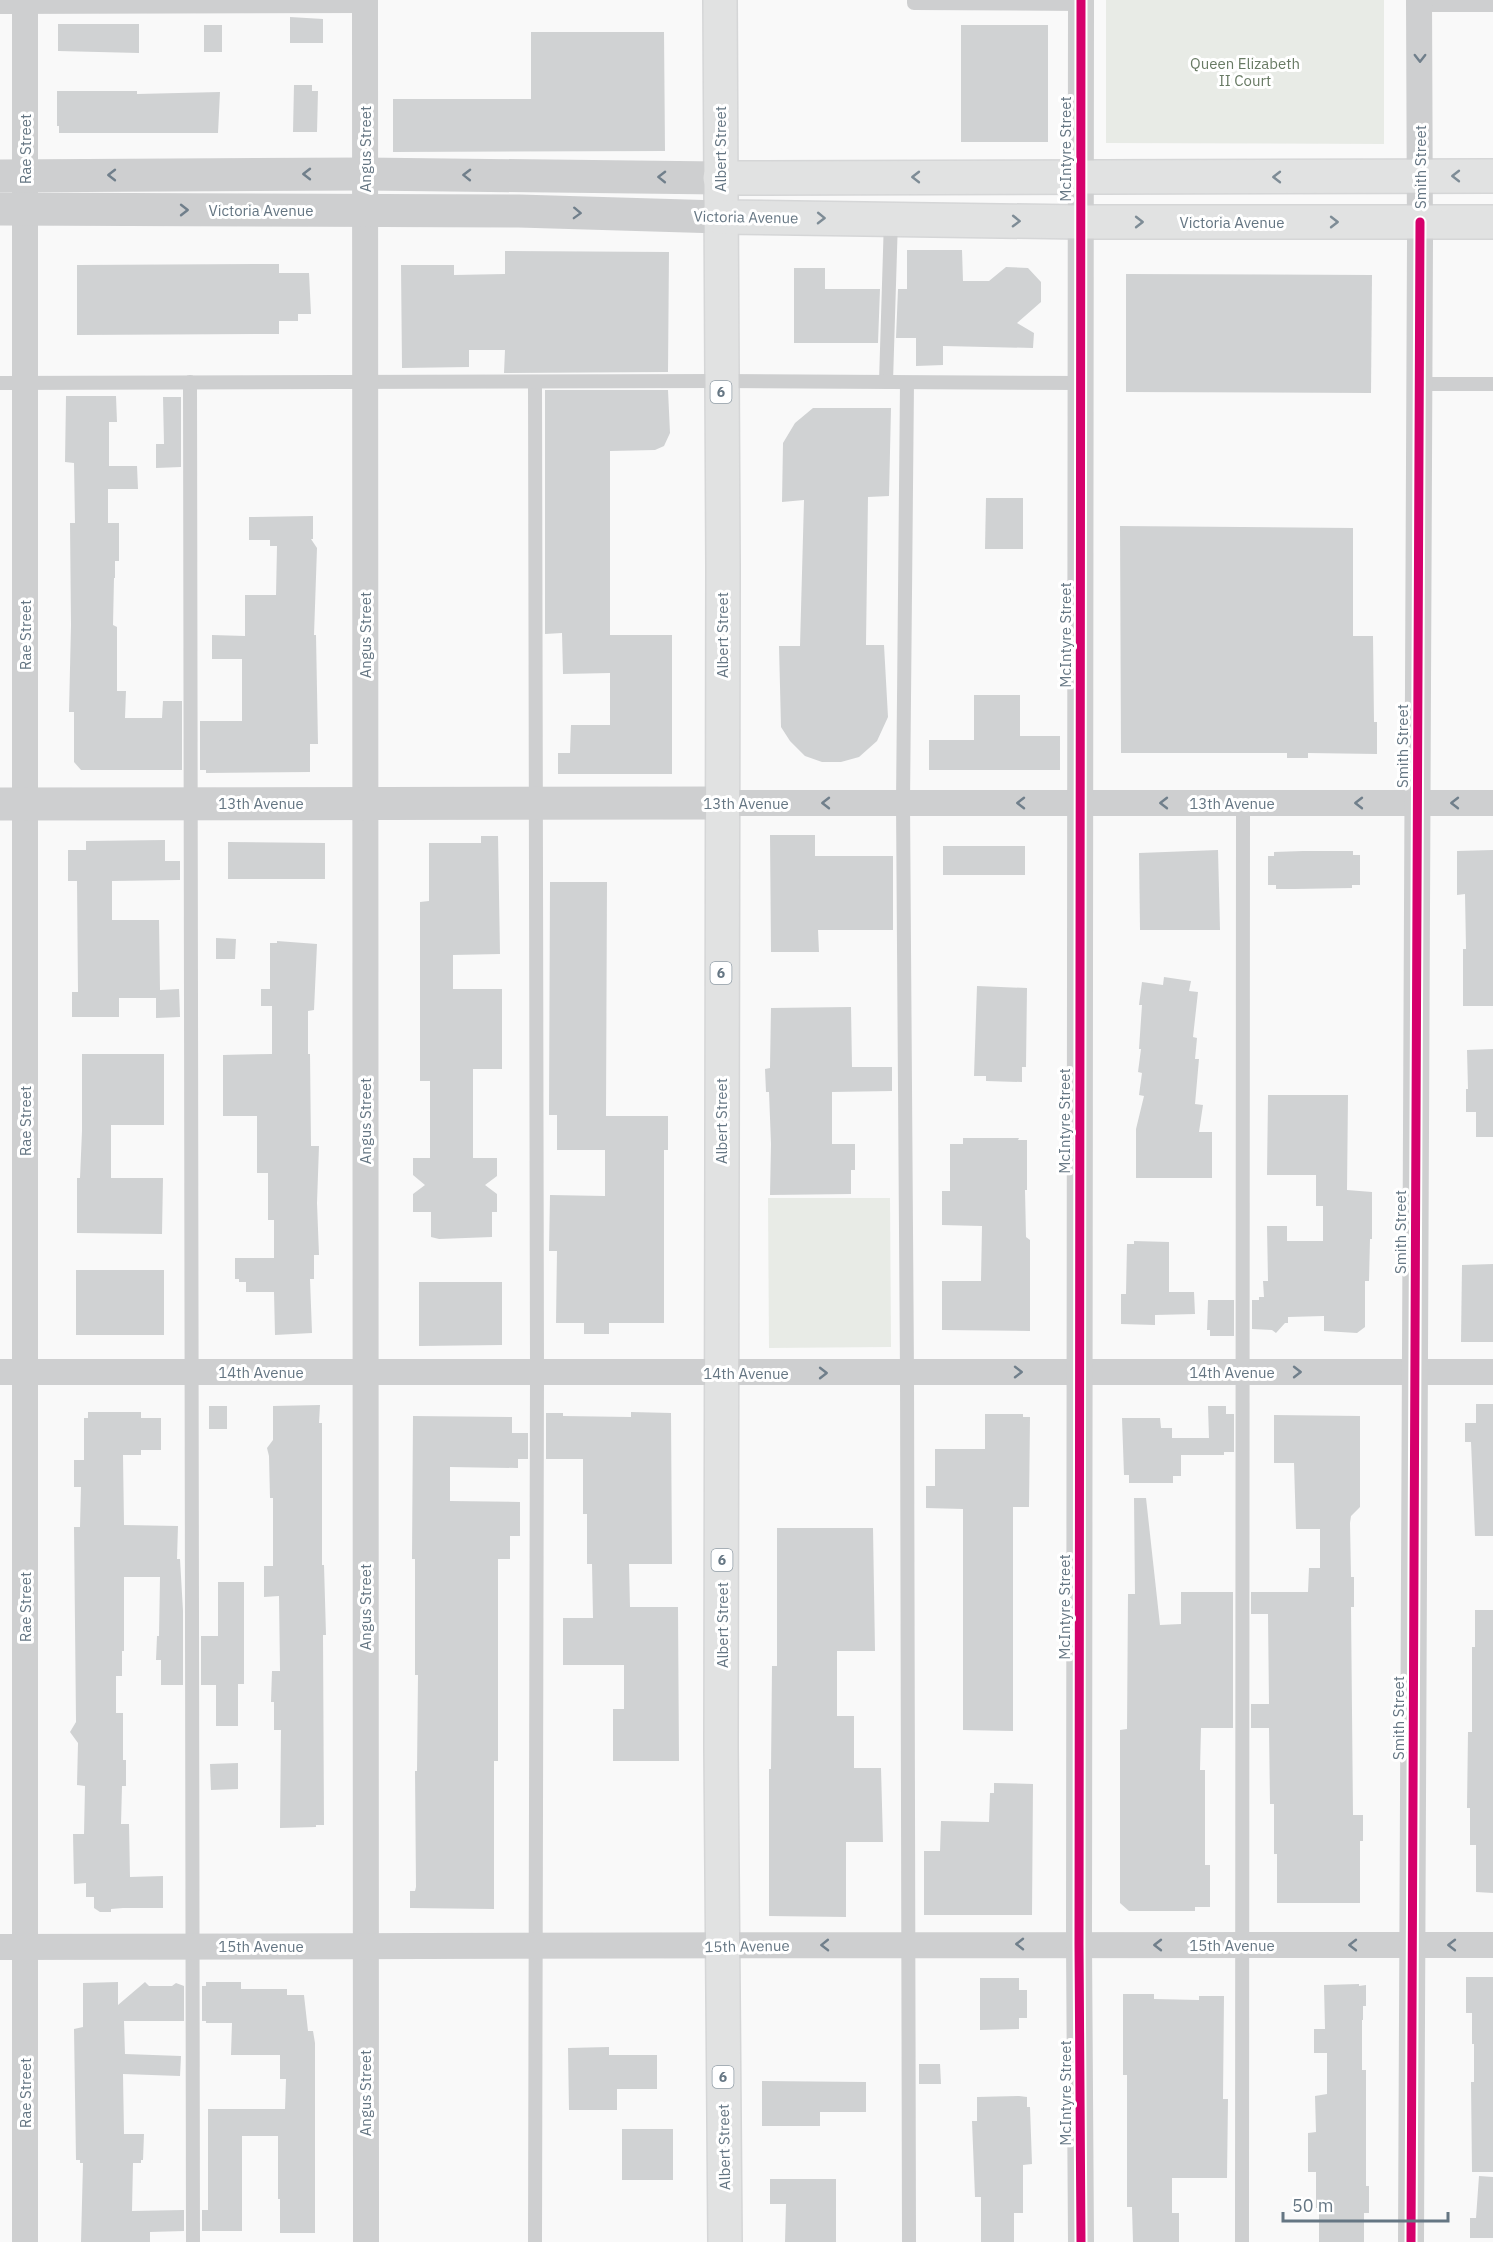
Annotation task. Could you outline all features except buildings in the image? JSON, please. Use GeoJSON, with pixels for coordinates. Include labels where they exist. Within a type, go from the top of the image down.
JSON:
{"type":"FeatureCollection","features":[{"type":"Feature","properties":{"kind":"main road","name":"Albert Street"},"geometry":{"type":"LineString","coordinates":[[720,0],[722,1946],[725,2242]]}},
{"type":"Feature","properties":{"kind":"main road"},"geometry":{"type":"LineString","coordinates":[[720,178],[1493,176]]}},
{"type":"Feature","properties":{"kind":"main road","name":"Victoria Avenue"},"geometry":{"type":"LineString","coordinates":[[720,217],[1080,222],[1493,222]]}},
{"type":"Feature","properties":{"kind":"street","name":"McIntyre Street"},"geometry":{"type":"LineString","coordinates":[[1081,2],[1078,1944],[1081,2242]]}},
{"type":"Feature","properties":{"kind":"street","name":"Smith Street"},"geometry":{"type":"LineString","coordinates":[[1411,2242],[1419,2]]}},
{"type":"Feature","properties":{"kind":"street","name":"Angus Street"},"geometry":{"type":"LineString","coordinates":[[365,3],[366,2242]]}},
{"type":"Feature","properties":{"kind":"street","name":"Rae Street"},"geometry":{"type":"LineString","coordinates":[[17,5],[12,176],[12,1947],[25,2242]]}},
{"type":"Feature","properties":{"kind":"street"},"geometry":{"type":"LineString","coordinates":[[12,176],[365,174],[720,178]]}},
{"type":"Feature","properties":{"kind":"street","name":"Victoria Avenue"},"geometry":{"type":"LineString","coordinates":[[12,209],[519,211],[720,217]]}},
{"type":"Feature","properties":{"kind":"street","name":"13th Avenue"},"geometry":{"type":"LineString","coordinates":[[12,804],[1493,803]]}},
{"type":"Feature","properties":{"kind":"street","name":"14th Avenue"},"geometry":{"type":"LineString","coordinates":[[12,1372],[1493,1372]]}},
{"type":"Feature","properties":{"kind":"street","name":"15th Avenue"},"geometry":{"type":"LineString","coordinates":[[12,1947],[1493,1945]]}},
{"type":"Feature","properties":{"kind":"lane"},"geometry":{"type":"LineString","coordinates":[[914,0],[914,3],[1081,2]]}},
{"type":"Feature","properties":{"kind":"lane"},"geometry":{"type":"LineString","coordinates":[[1419,2],[1493,5]]}},
{"type":"Feature","properties":{"kind":"lane"},"geometry":{"type":"LineString","coordinates":[[17,5],[365,3]]}},
{"type":"Feature","properties":{"kind":"lane"},"geometry":{"type":"LineString","coordinates":[[885,382],[891,219]]}},
{"type":"Feature","properties":{"kind":"lane"},"geometry":{"type":"LineString","coordinates":[[12,382],[1080,383]]}},
{"type":"Feature","properties":{"kind":"lane"},"geometry":{"type":"LineString","coordinates":[[190,382],[193,2242]]}},
{"type":"Feature","properties":{"kind":"lane"},"geometry":{"type":"LineString","coordinates":[[535,382],[537,1372],[535,2242]]}},
{"type":"Feature","properties":{"kind":"lane"},"geometry":{"type":"LineString","coordinates":[[907,383],[903,803],[909,2242]]}},
{"type":"Feature","properties":{"kind":"lane"},"geometry":{"type":"LineString","coordinates":[[1419,384],[1493,384]]}},
{"type":"Feature","properties":{"kind":"lane"},"geometry":{"type":"LineString","coordinates":[[1242,2242],[1243,803]]}},
{"type":"Feature","properties":{"kind":"green space","name":"Queen Elizabeth II Court"},"geometry":{"type":"Polygon","coordinates":[[[1106,0],[1384,0],[1384,144],[1106,143],[1106,0]]]}},
{"type":"Feature","properties":{"kind":"green space"},"geometry":{"type":"Polygon","coordinates":[[[768,1198],[890,1198],[891,1347],[769,1348],[768,1198]]]}},
{"type":"Feature","properties":{"kind":"cycle path"},"geometry":{"type":"LineString","coordinates":[[1081,0],[1079,1944],[1081,2242]]}},
{"type":"Feature","properties":{"kind":"cycle path"},"geometry":{"type":"LineString","coordinates":[[1411,2242],[1420,222]]}}]}
